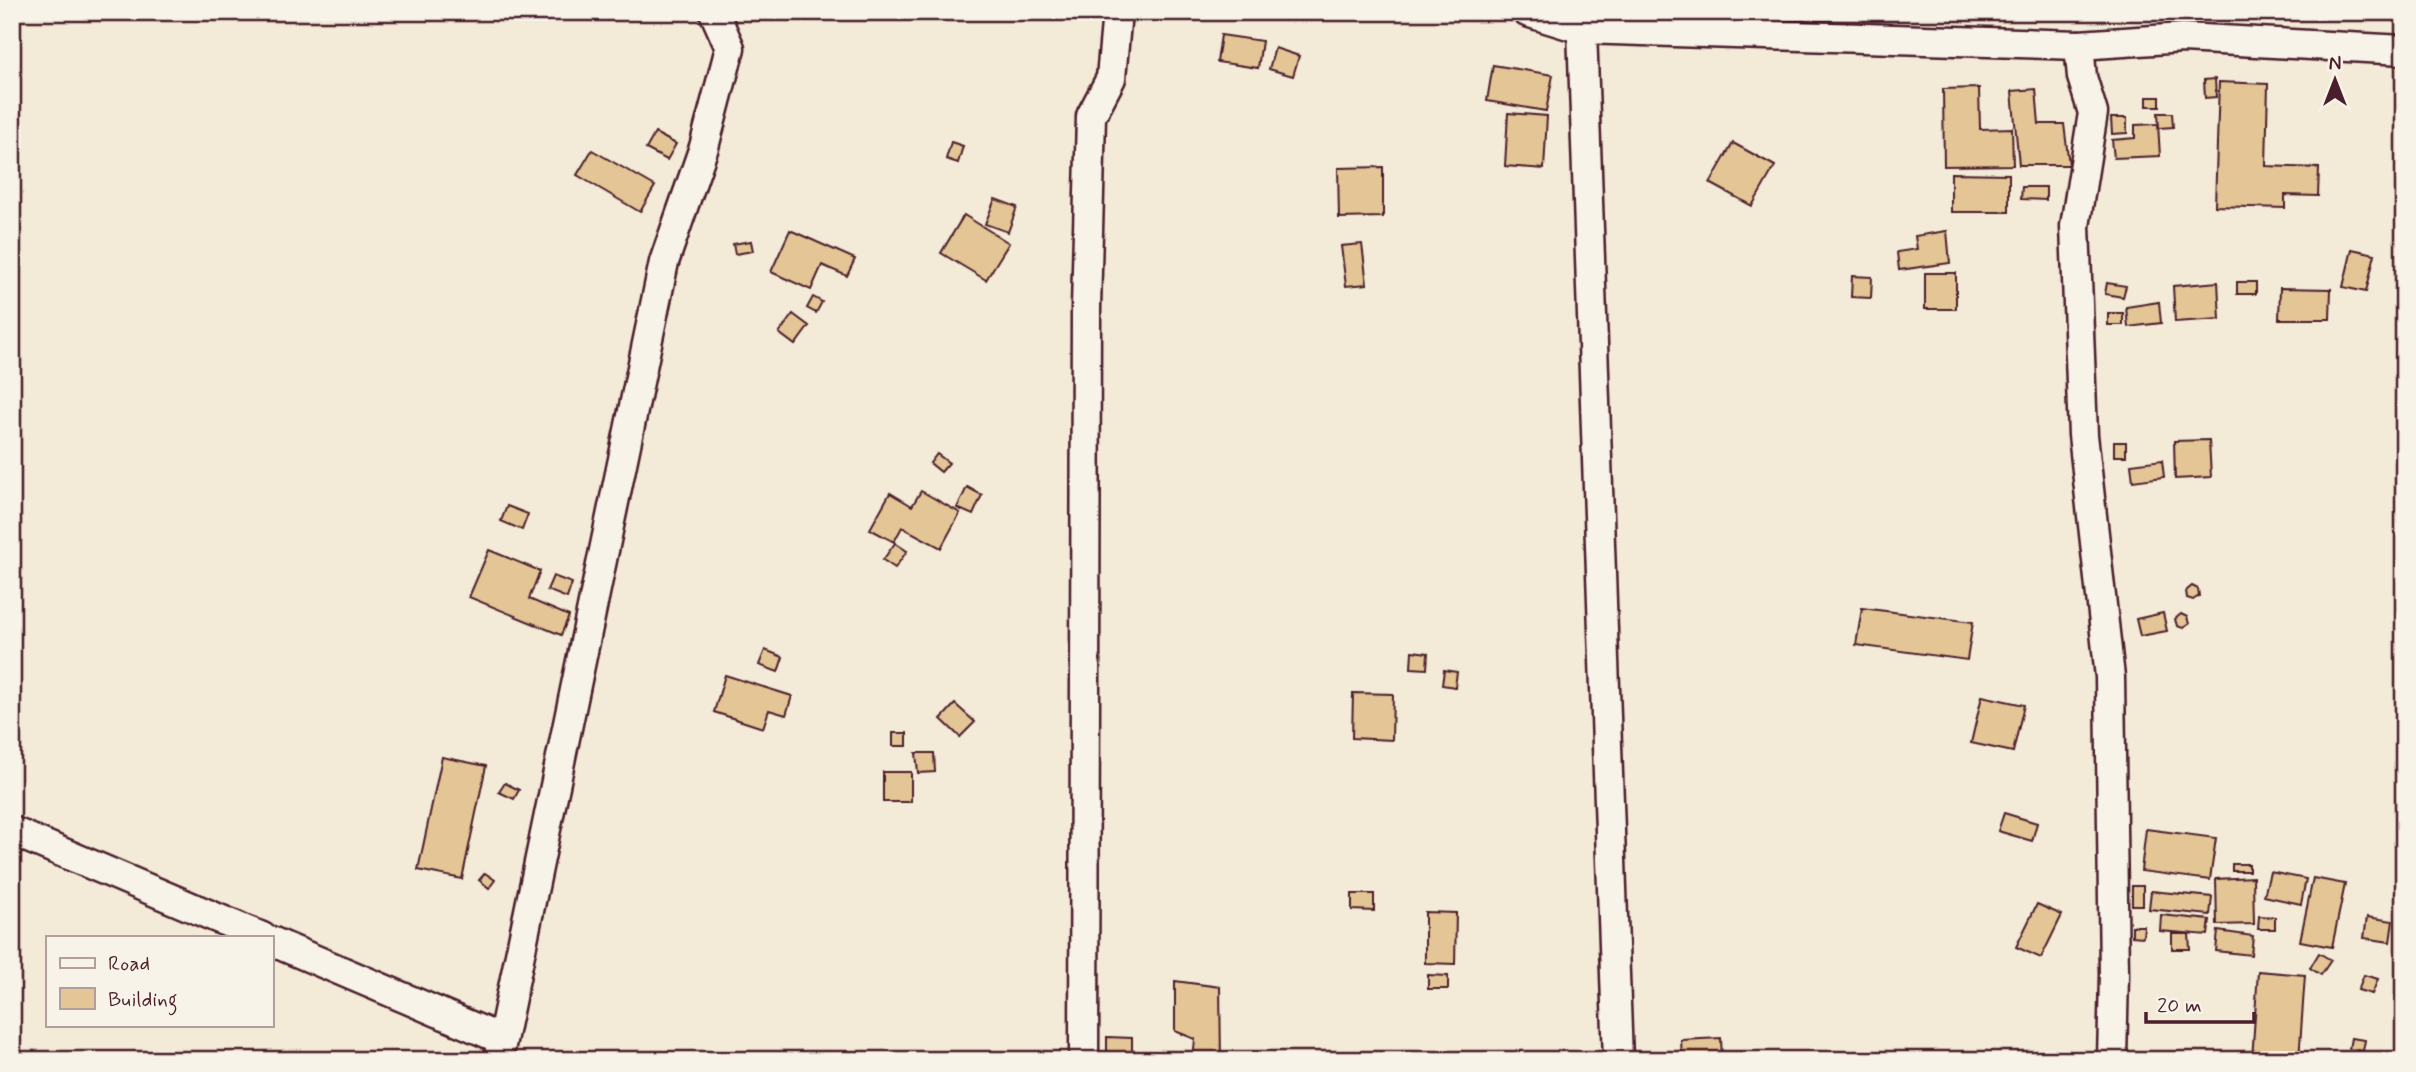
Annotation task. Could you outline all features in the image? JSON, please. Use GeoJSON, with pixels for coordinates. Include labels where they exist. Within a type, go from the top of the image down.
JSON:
{"type":"FeatureCollection","features":[{"type":"Feature","properties":{"kind":"street"},"geometry":{"type":"LineString","coordinates":[[273,942],[499,1049],[664,262],[704,147],[730,48],[714,12]]}},
{"type":"Feature","properties":{"kind":"street"},"geometry":{"type":"LineString","coordinates":[[1084,1060],[1086,308],[1090,143],[1091,116],[1111,78],[1117,12]]}},
{"type":"Feature","properties":{"kind":"street"},"geometry":{"type":"LineString","coordinates":[[1527,12],[1582,29],[2079,45],[2183,38],[2404,50]]}},
{"type":"Feature","properties":{"kind":"street"},"geometry":{"type":"LineString","coordinates":[[1582,29],[1618,1060]]}},
{"type":"Feature","properties":{"kind":"street"},"geometry":{"type":"LineString","coordinates":[[2079,45],[2082,77],[2093,113],[2075,226],[2083,435],[2110,677],[2114,975],[2112,1060]]}},
{"type":"Feature","properties":{"kind":"street"},"geometry":{"type":"LineString","coordinates":[[12,831],[260,936]]}},
{"type":"Feature","properties":{"kind":"building"},"geometry":{"type":"Polygon","coordinates":[[[1221,35],[1262,41],[1258,68],[1217,62],[1221,35]]]}},
{"type":"Feature","properties":{"kind":"building"},"geometry":{"type":"Polygon","coordinates":[[[1275,48],[1299,56],[1293,76],[1269,69],[1275,48]]]}},
{"type":"Feature","properties":{"kind":"building"},"geometry":{"type":"Polygon","coordinates":[[[1493,65],[1553,75],[1546,111],[1487,101],[1493,65]]]}},
{"type":"Feature","properties":{"kind":"building"},"geometry":{"type":"Polygon","coordinates":[[[2215,79],[2216,97],[2205,98],[2204,80],[2215,79]]]}},
{"type":"Feature","properties":{"kind":"building"},"geometry":{"type":"Polygon","coordinates":[[[2219,82],[2268,84],[2266,166],[2319,168],[2318,196],[2285,195],[2285,208],[2215,206],[2219,82]]]}},
{"type":"Feature","properties":{"kind":"building"},"geometry":{"type":"Polygon","coordinates":[[[1979,88],[1980,129],[2012,128],[2013,165],[1944,166],[1943,89],[1979,88]]]}},
{"type":"Feature","properties":{"kind":"building"},"geometry":{"type":"Polygon","coordinates":[[[2036,89],[2039,124],[2064,124],[2069,165],[2019,165],[2012,91],[2036,89]]]}},
{"type":"Feature","properties":{"kind":"building"},"geometry":{"type":"Polygon","coordinates":[[[2147,97],[2160,97],[2160,106],[2147,106],[2147,97]]]}},
{"type":"Feature","properties":{"kind":"building"},"geometry":{"type":"Polygon","coordinates":[[[1508,113],[1547,116],[1544,169],[1505,166],[1508,113]]]}},
{"type":"Feature","properties":{"kind":"building"},"geometry":{"type":"Polygon","coordinates":[[[2158,113],[2172,113],[2173,127],[2159,128],[2158,113]]]}},
{"type":"Feature","properties":{"kind":"building"},"geometry":{"type":"Polygon","coordinates":[[[2111,118],[2127,118],[2127,133],[2112,134],[2111,118]]]}},
{"type":"Feature","properties":{"kind":"building"},"geometry":{"type":"Polygon","coordinates":[[[2158,124],[2160,156],[2114,158],[2112,140],[2135,138],[2135,125],[2158,124]]]}},
{"type":"Feature","properties":{"kind":"building"},"geometry":{"type":"Polygon","coordinates":[[[655,133],[676,144],[667,160],[646,149],[655,133]]]}},
{"type":"Feature","properties":{"kind":"building"},"geometry":{"type":"Polygon","coordinates":[[[951,142],[963,146],[958,163],[946,159],[951,142]]]}},
{"type":"Feature","properties":{"kind":"building"},"geometry":{"type":"Polygon","coordinates":[[[1733,143],[1775,166],[1752,206],[1710,183],[1733,143]]]}},
{"type":"Feature","properties":{"kind":"building"},"geometry":{"type":"Polygon","coordinates":[[[592,150],[655,186],[640,212],[577,175],[592,150]]]}},
{"type":"Feature","properties":{"kind":"building"},"geometry":{"type":"Polygon","coordinates":[[[1383,167],[1383,217],[1339,218],[1338,168],[1383,167]]]}},
{"type":"Feature","properties":{"kind":"building"},"geometry":{"type":"Polygon","coordinates":[[[1951,173],[2009,174],[2009,212],[1951,212],[1951,173]]]}},
{"type":"Feature","properties":{"kind":"building"},"geometry":{"type":"Polygon","coordinates":[[[2022,187],[2046,187],[2046,200],[2021,199],[2022,187]]]}},
{"type":"Feature","properties":{"kind":"building"},"geometry":{"type":"Polygon","coordinates":[[[995,199],[1017,207],[1008,232],[985,224],[995,199]]]}},
{"type":"Feature","properties":{"kind":"building"},"geometry":{"type":"Polygon","coordinates":[[[964,215],[1009,243],[986,280],[941,253],[964,215]]]}},
{"type":"Feature","properties":{"kind":"building"},"geometry":{"type":"Polygon","coordinates":[[[790,230],[855,259],[847,276],[822,265],[811,290],[771,272],[790,230]]]}},
{"type":"Feature","properties":{"kind":"building"},"geometry":{"type":"Polygon","coordinates":[[[1947,231],[1950,263],[1899,270],[1897,252],[1917,249],[1915,236],[1947,231]]]}},
{"type":"Feature","properties":{"kind":"building"},"geometry":{"type":"Polygon","coordinates":[[[751,241],[753,251],[735,254],[733,244],[751,241]]]}},
{"type":"Feature","properties":{"kind":"building"},"geometry":{"type":"Polygon","coordinates":[[[1362,244],[1367,284],[1346,286],[1341,246],[1362,244]]]}},
{"type":"Feature","properties":{"kind":"building"},"geometry":{"type":"Polygon","coordinates":[[[2352,249],[2375,254],[2366,292],[2343,287],[2352,249]]]}},
{"type":"Feature","properties":{"kind":"building"},"geometry":{"type":"Polygon","coordinates":[[[1925,273],[1956,273],[1956,309],[1925,309],[1925,273]]]}},
{"type":"Feature","properties":{"kind":"building"},"geometry":{"type":"Polygon","coordinates":[[[1852,276],[1872,277],[1871,298],[1851,297],[1852,276]]]}},
{"type":"Feature","properties":{"kind":"building"},"geometry":{"type":"Polygon","coordinates":[[[2218,282],[2220,319],[2175,322],[2173,286],[2218,282]]]}},
{"type":"Feature","properties":{"kind":"building"},"geometry":{"type":"Polygon","coordinates":[[[2237,282],[2256,282],[2256,294],[2237,294],[2237,282]]]}},
{"type":"Feature","properties":{"kind":"building"},"geometry":{"type":"Polygon","coordinates":[[[2107,283],[2126,286],[2123,297],[2105,294],[2107,283]]]}},
{"type":"Feature","properties":{"kind":"building"},"geometry":{"type":"Polygon","coordinates":[[[2280,288],[2331,289],[2330,319],[2279,319],[2280,288]]]}},
{"type":"Feature","properties":{"kind":"building"},"geometry":{"type":"Polygon","coordinates":[[[813,297],[822,302],[816,313],[807,308],[813,297]]]}},
{"type":"Feature","properties":{"kind":"building"},"geometry":{"type":"Polygon","coordinates":[[[2159,302],[2161,323],[2128,327],[2126,307],[2159,302]]]}},
{"type":"Feature","properties":{"kind":"building"},"geometry":{"type":"Polygon","coordinates":[[[2108,313],[2123,313],[2123,325],[2108,325],[2108,313]]]}},
{"type":"Feature","properties":{"kind":"building"},"geometry":{"type":"Polygon","coordinates":[[[793,314],[809,326],[795,345],[779,333],[793,314]]]}},
{"type":"Feature","properties":{"kind":"building"},"geometry":{"type":"Polygon","coordinates":[[[2209,440],[2211,477],[2175,479],[2174,441],[2209,440]]]}},
{"type":"Feature","properties":{"kind":"building"},"geometry":{"type":"Polygon","coordinates":[[[2114,442],[2126,442],[2126,456],[2114,456],[2114,442]]]}},
{"type":"Feature","properties":{"kind":"building"},"geometry":{"type":"Polygon","coordinates":[[[937,454],[949,463],[941,472],[930,463],[937,454]]]}},
{"type":"Feature","properties":{"kind":"building"},"geometry":{"type":"Polygon","coordinates":[[[2162,460],[2164,477],[2133,481],[2131,464],[2162,460]]]}},
{"type":"Feature","properties":{"kind":"building"},"geometry":{"type":"Polygon","coordinates":[[[967,487],[982,495],[973,515],[957,508],[967,487]]]}},
{"type":"Feature","properties":{"kind":"building"},"geometry":{"type":"Polygon","coordinates":[[[921,491],[960,513],[941,548],[902,527],[894,542],[870,529],[890,493],[912,506],[921,491]]]}},
{"type":"Feature","properties":{"kind":"building"},"geometry":{"type":"Polygon","coordinates":[[[507,506],[528,514],[522,530],[501,521],[507,506]]]}},
{"type":"Feature","properties":{"kind":"building"},"geometry":{"type":"Polygon","coordinates":[[[895,543],[907,551],[895,568],[883,560],[895,543]]]}},
{"type":"Feature","properties":{"kind":"building"},"geometry":{"type":"Polygon","coordinates":[[[489,550],[540,571],[529,599],[569,616],[561,635],[469,597],[489,550]]]}},
{"type":"Feature","properties":{"kind":"building"},"geometry":{"type":"Polygon","coordinates":[[[553,576],[572,583],[567,598],[547,590],[553,576]]]}},
{"type":"Feature","properties":{"kind":"building"},"geometry":{"type":"Polygon","coordinates":[[[2192,586],[2198,589],[2199,596],[2193,600],[2187,598],[2186,591],[2192,586]]]}},
{"type":"Feature","properties":{"kind":"building"},"geometry":{"type":"Polygon","coordinates":[[[1862,608],[1973,622],[1967,660],[1856,645],[1862,608]]]}},
{"type":"Feature","properties":{"kind":"building"},"geometry":{"type":"Polygon","coordinates":[[[2163,613],[2167,631],[2140,636],[2136,619],[2163,613]]]}},
{"type":"Feature","properties":{"kind":"building"},"geometry":{"type":"Polygon","coordinates":[[[2181,614],[2187,617],[2189,624],[2183,628],[2177,626],[2175,619],[2181,614]]]}},
{"type":"Feature","properties":{"kind":"building"},"geometry":{"type":"Polygon","coordinates":[[[765,650],[783,657],[778,672],[759,665],[765,650]]]}},
{"type":"Feature","properties":{"kind":"building"},"geometry":{"type":"Polygon","coordinates":[[[1412,651],[1428,653],[1427,669],[1411,668],[1412,651]]]}},
{"type":"Feature","properties":{"kind":"building"},"geometry":{"type":"Polygon","coordinates":[[[1444,670],[1457,672],[1455,687],[1442,685],[1444,670]]]}},
{"type":"Feature","properties":{"kind":"building"},"geometry":{"type":"Polygon","coordinates":[[[725,675],[792,696],[786,715],[769,710],[763,728],[714,712],[725,675]]]}},
{"type":"Feature","properties":{"kind":"building"},"geometry":{"type":"Polygon","coordinates":[[[1353,693],[1393,694],[1392,740],[1352,738],[1353,693]]]}},
{"type":"Feature","properties":{"kind":"building"},"geometry":{"type":"Polygon","coordinates":[[[1982,696],[2024,705],[2013,752],[1971,743],[1982,696]]]}},
{"type":"Feature","properties":{"kind":"building"},"geometry":{"type":"Polygon","coordinates":[[[955,704],[975,722],[960,737],[941,719],[955,704]]]}},
{"type":"Feature","properties":{"kind":"building"},"geometry":{"type":"Polygon","coordinates":[[[893,733],[907,733],[907,746],[893,746],[893,733]]]}},
{"type":"Feature","properties":{"kind":"building"},"geometry":{"type":"Polygon","coordinates":[[[916,753],[934,753],[935,772],[918,773],[916,753]]]}},
{"type":"Feature","properties":{"kind":"building"},"geometry":{"type":"Polygon","coordinates":[[[442,757],[486,766],[462,879],[418,870],[442,757]]]}},
{"type":"Feature","properties":{"kind":"building"},"geometry":{"type":"Polygon","coordinates":[[[883,772],[911,772],[911,802],[883,802],[883,772]]]}},
{"type":"Feature","properties":{"kind":"building"},"geometry":{"type":"Polygon","coordinates":[[[505,783],[519,790],[514,799],[499,792],[505,783]]]}},
{"type":"Feature","properties":{"kind":"building"},"geometry":{"type":"Polygon","coordinates":[[[2004,813],[2037,823],[2032,841],[1998,831],[2004,813]]]}},
{"type":"Feature","properties":{"kind":"building"},"geometry":{"type":"Polygon","coordinates":[[[2146,829],[2216,838],[2210,880],[2141,871],[2146,829]]]}},
{"type":"Feature","properties":{"kind":"building"},"geometry":{"type":"Polygon","coordinates":[[[2232,864],[2249,864],[2249,871],[2232,871],[2232,864]]]}},
{"type":"Feature","properties":{"kind":"building"},"geometry":{"type":"Polygon","coordinates":[[[2270,872],[2306,879],[2301,904],[2264,896],[2270,872]]]}},
{"type":"Feature","properties":{"kind":"building"},"geometry":{"type":"Polygon","coordinates":[[[485,873],[495,880],[489,888],[479,880],[485,873]]]}},
{"type":"Feature","properties":{"kind":"building"},"geometry":{"type":"Polygon","coordinates":[[[2253,877],[2254,924],[2217,925],[2216,879],[2253,877]]]}},
{"type":"Feature","properties":{"kind":"building"},"geometry":{"type":"Polygon","coordinates":[[[2313,878],[2345,884],[2332,947],[2300,941],[2313,878]]]}},
{"type":"Feature","properties":{"kind":"building"},"geometry":{"type":"Polygon","coordinates":[[[2132,886],[2143,886],[2143,905],[2132,905],[2132,886]]]}},
{"type":"Feature","properties":{"kind":"building"},"geometry":{"type":"Polygon","coordinates":[[[2151,891],[2212,897],[2210,915],[2149,909],[2151,891]]]}},
{"type":"Feature","properties":{"kind":"building"},"geometry":{"type":"Polygon","coordinates":[[[1352,894],[1374,894],[1374,911],[1352,910],[1352,894]]]}},
{"type":"Feature","properties":{"kind":"building"},"geometry":{"type":"Polygon","coordinates":[[[2037,904],[2062,915],[2041,958],[2016,947],[2037,904]]]}},
{"type":"Feature","properties":{"kind":"building"},"geometry":{"type":"Polygon","coordinates":[[[1425,912],[1456,913],[1455,964],[1425,963],[1425,912]]]}},
{"type":"Feature","properties":{"kind":"building"},"geometry":{"type":"Polygon","coordinates":[[[2161,915],[2210,920],[2208,935],[2160,931],[2161,915]]]}},
{"type":"Feature","properties":{"kind":"building"},"geometry":{"type":"Polygon","coordinates":[[[2259,916],[2275,917],[2275,929],[2258,929],[2259,916]]]}},
{"type":"Feature","properties":{"kind":"building"},"geometry":{"type":"Polygon","coordinates":[[[2367,917],[2393,921],[2390,942],[2364,938],[2367,917]]]}},
{"type":"Feature","properties":{"kind":"building"},"geometry":{"type":"Polygon","coordinates":[[[2132,926],[2144,926],[2143,937],[2132,936],[2132,926]]]}},
{"type":"Feature","properties":{"kind":"building"},"geometry":{"type":"Polygon","coordinates":[[[2218,931],[2253,936],[2251,955],[2216,951],[2218,931]]]}},
{"type":"Feature","properties":{"kind":"building"},"geometry":{"type":"Polygon","coordinates":[[[2172,934],[2189,934],[2190,949],[2172,949],[2172,934]]]}},
{"type":"Feature","properties":{"kind":"building"},"geometry":{"type":"Polygon","coordinates":[[[2319,953],[2331,960],[2321,975],[2310,968],[2319,953]]]}},
{"type":"Feature","properties":{"kind":"building"},"geometry":{"type":"Polygon","coordinates":[[[2258,971],[2305,975],[2299,1060],[2252,1060],[2258,971]]]}},
{"type":"Feature","properties":{"kind":"building"},"geometry":{"type":"Polygon","coordinates":[[[1428,975],[1448,976],[1448,989],[1428,989],[1428,975]]]}},
{"type":"Feature","properties":{"kind":"building"},"geometry":{"type":"Polygon","coordinates":[[[2364,975],[2378,979],[2372,994],[2358,990],[2364,975]]]}},
{"type":"Feature","properties":{"kind":"building"},"geometry":{"type":"Polygon","coordinates":[[[1175,981],[1220,987],[1221,1060],[1193,1060],[1195,1039],[1175,1031],[1175,981]]]}},
{"type":"Feature","properties":{"kind":"building"},"geometry":{"type":"Polygon","coordinates":[[[1107,1037],[1132,1038],[1132,1058],[1107,1057],[1107,1037]]]}},
{"type":"Feature","properties":{"kind":"building"},"geometry":{"type":"Polygon","coordinates":[[[1721,1038],[1722,1060],[1682,1060],[1681,1040],[1721,1038]]]}},
{"type":"Feature","properties":{"kind":"building"},"geometry":{"type":"Polygon","coordinates":[[[2351,1038],[2365,1040],[2363,1051],[2349,1049],[2351,1038]]]}}]}
